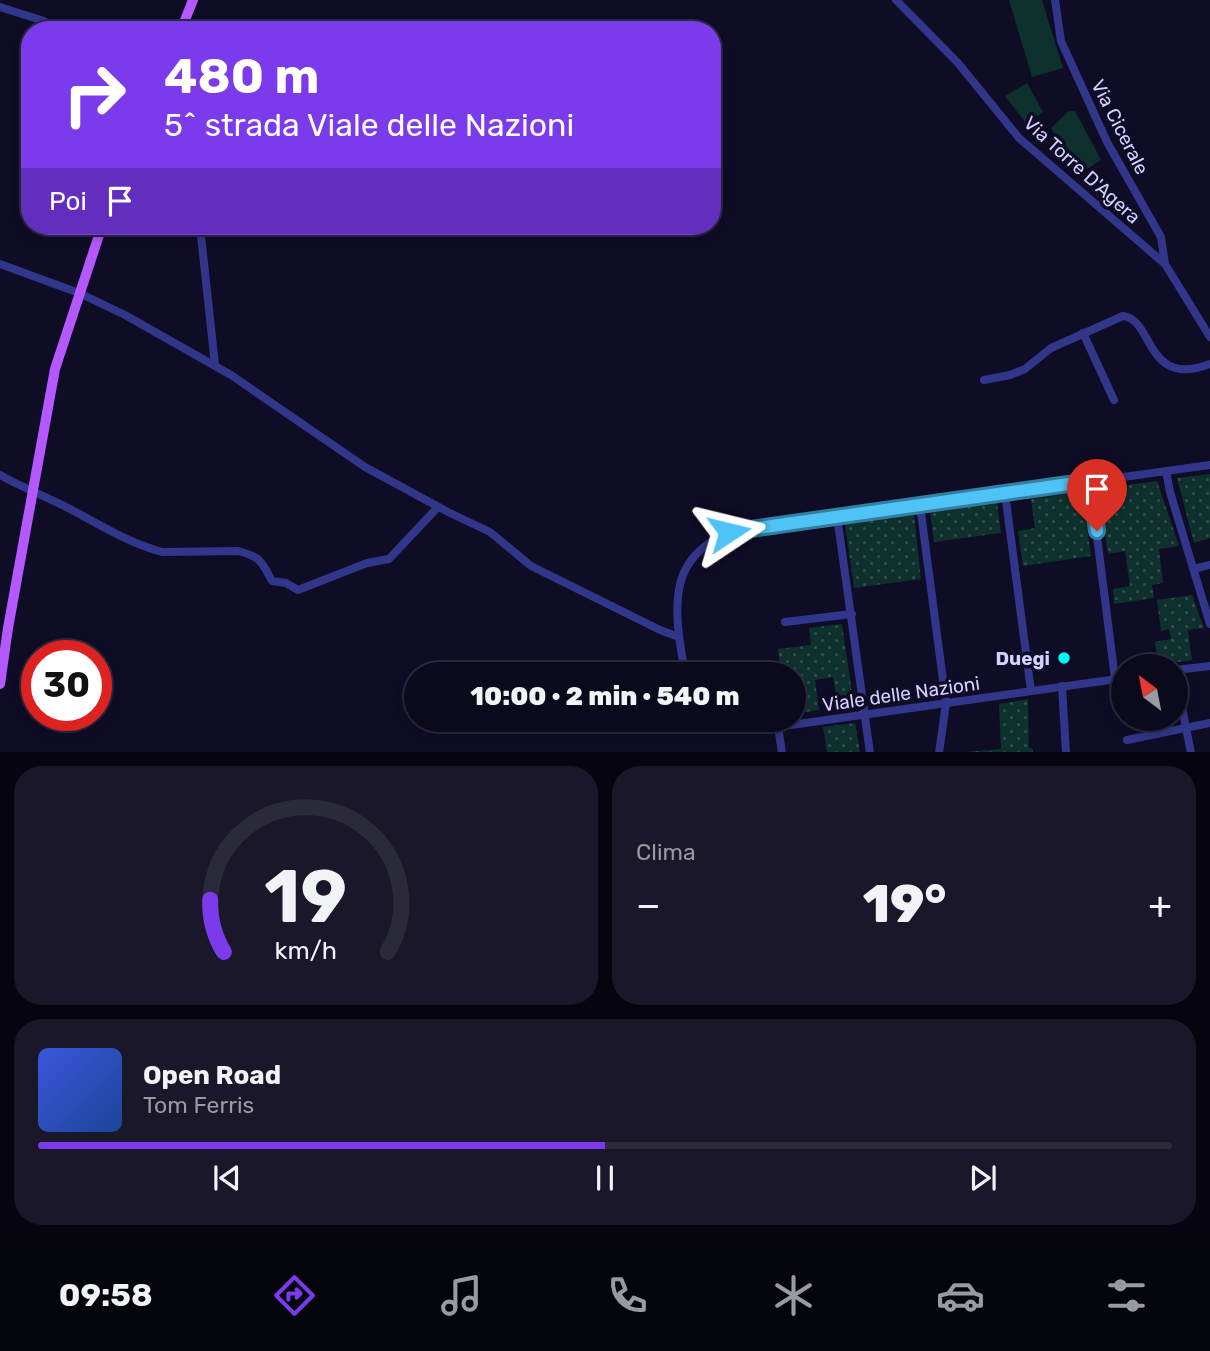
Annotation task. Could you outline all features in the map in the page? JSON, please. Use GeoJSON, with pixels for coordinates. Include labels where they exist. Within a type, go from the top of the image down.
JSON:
{"type":"FeatureCollection","features":[{"type":"Feature","properties":{"kind":"main road"},"geometry":{"type":"LineString","coordinates":[[185,21],[193,0]]}},
{"type":"Feature","properties":{"kind":"main road"},"geometry":{"type":"LineString","coordinates":[[0,684],[55,369],[99,235]]}},
{"type":"Feature","properties":{"kind":"street","name":"Via Torre D'Agera"},"geometry":{"type":"LineString","coordinates":[[896,0],[958,63],[1018,138],[1165,264],[1210,337]]}},
{"type":"Feature","properties":{"kind":"street","name":"Via Cicerale"},"geometry":{"type":"LineString","coordinates":[[1055,0],[1061,41],[1107,142],[1161,237],[1165,264]]}},
{"type":"Feature","properties":{"kind":"street"},"geometry":{"type":"LineString","coordinates":[[0,7],[44,21]]}},
{"type":"Feature","properties":{"kind":"street"},"geometry":{"type":"LineString","coordinates":[[201,235],[215,365]]}},
{"type":"Feature","properties":{"kind":"street"},"geometry":{"type":"LineString","coordinates":[[0,264],[79,293],[125,315],[215,365],[310,427],[365,467],[490,532],[531,566],[679,637]]}},
{"type":"Feature","properties":{"kind":"street"},"geometry":{"type":"LineString","coordinates":[[984,380],[1025,369],[1051,348],[1123,316],[1129,317],[1157,355],[1174,369],[1185,372],[1210,364]]}},
{"type":"Feature","properties":{"kind":"street"},"geometry":{"type":"LineString","coordinates":[[1083,333],[1114,400]]}},
{"type":"Feature","properties":{"kind":"street"},"geometry":{"type":"LineString","coordinates":[[684,662],[676,604],[681,577],[692,557],[708,543],[737,530],[1210,465]]}},
{"type":"Feature","properties":{"kind":"street"},"geometry":{"type":"LineString","coordinates":[[1166,471],[1210,624]]}},
{"type":"Feature","properties":{"kind":"street"},"geometry":{"type":"LineString","coordinates":[[0,475],[69,508],[106,530],[151,549],[162,552],[238,551],[251,554],[261,560],[272,582],[286,583],[298,590],[367,563],[389,559],[438,507]]}},
{"type":"Feature","properties":{"kind":"street"},"geometry":{"type":"LineString","coordinates":[[1090,481],[1115,654]]}},
{"type":"Feature","properties":{"kind":"street"},"geometry":{"type":"LineString","coordinates":[[1005,493],[1031,691]]}},
{"type":"Feature","properties":{"kind":"street"},"geometry":{"type":"LineString","coordinates":[[920,505],[946,703],[939,752]]}},
{"type":"Feature","properties":{"kind":"street"},"geometry":{"type":"LineString","coordinates":[[836,516],[870,752]]}},
{"type":"Feature","properties":{"kind":"street"},"geometry":{"type":"LineString","coordinates":[[1194,569],[1210,565]]}},
{"type":"Feature","properties":{"kind":"street"},"geometry":{"type":"LineString","coordinates":[[785,622],[852,614]]}},
{"type":"Feature","properties":{"kind":"street"},"geometry":{"type":"LineString","coordinates":[[1188,669],[1210,666]]}},
{"type":"Feature","properties":{"kind":"street","name":"Viale delle Nazioni"},"geometry":{"type":"LineString","coordinates":[[806,720],[865,715],[1111,679]]}},
{"type":"Feature","properties":{"kind":"street"},"geometry":{"type":"LineString","coordinates":[[1062,686],[1066,752]]}},
{"type":"Feature","properties":{"kind":"street"},"geometry":{"type":"LineString","coordinates":[[1188,728],[1210,723]]}},
{"type":"Feature","properties":{"kind":"street"},"geometry":{"type":"LineString","coordinates":[[779,732],[782,752]]}},
{"type":"Feature","properties":{"kind":"street"},"geometry":{"type":"LineString","coordinates":[[1127,740],[1166,732]]}},
{"type":"Feature","properties":{"kind":"street"},"geometry":{"type":"LineString","coordinates":[[1187,732],[1191,752]]}},
{"type":"Feature","properties":{"kind":"green space"},"geometry":{"type":"Polygon","coordinates":[[[1009,0],[1042,0],[1063,68],[1032,77],[1009,0]]]}},
{"type":"Feature","properties":{"kind":"green space"},"geometry":{"type":"Polygon","coordinates":[[[1027,83],[1043,112],[1026,123],[1005,96],[1027,83]]]}},
{"type":"Feature","properties":{"kind":"green space"},"geometry":{"type":"Polygon","coordinates":[[[1069,111],[1075,111],[1101,160],[1078,175],[1051,128],[1069,111]]]}},
{"type":"Feature","properties":{"kind":"green space"},"geometry":{"type":"Polygon","coordinates":[[[1210,474],[1210,538],[1194,543],[1177,478],[1210,474]]]}},
{"type":"Feature","properties":{"kind":"green space"},"geometry":{"type":"Polygon","coordinates":[[[1157,481],[1179,546],[1159,549],[1163,583],[1152,585],[1154,598],[1114,604],[1113,589],[1130,586],[1125,551],[1108,554],[1099,489],[1157,481]]]}},
{"type":"Feature","properties":{"kind":"green space"},"geometry":{"type":"Polygon","coordinates":[[[1082,492],[1091,556],[1023,566],[1018,531],[1035,528],[1031,499],[1082,492]]]}},
{"type":"Feature","properties":{"kind":"green space"},"geometry":{"type":"Polygon","coordinates":[[[997,502],[1001,533],[934,542],[930,512],[997,502]]]}},
{"type":"Feature","properties":{"kind":"green space"},"geometry":{"type":"Polygon","coordinates":[[[914,514],[921,579],[854,588],[845,524],[914,514]]]}},
{"type":"Feature","properties":{"kind":"green space"},"geometry":{"type":"Polygon","coordinates":[[[1192,595],[1204,628],[1188,630],[1192,660],[1188,661],[1188,654],[1157,654],[1155,642],[1171,639],[1169,629],[1161,631],[1157,600],[1192,595]]]}},
{"type":"Feature","properties":{"kind":"green space"},"geometry":{"type":"Polygon","coordinates":[[[842,624],[854,706],[838,708],[833,677],[815,680],[819,710],[806,712],[806,662],[780,662],[778,649],[811,645],[809,628],[842,624]]]}},
{"type":"Feature","properties":{"kind":"green space"},"geometry":{"type":"Polygon","coordinates":[[[1028,699],[1029,748],[1033,749],[1033,752],[963,752],[1001,749],[999,704],[1028,699]]]}},
{"type":"Feature","properties":{"kind":"green space"},"geometry":{"type":"Polygon","coordinates":[[[855,723],[860,752],[827,752],[823,727],[855,723]]]}},
{"type":"Feature","properties":{"kind":"place","name":"Duegi"},"geometry":{"type":"Point","coordinates":[1064,658]}},
{"type":"Feature","properties":{"kind":"route"},"geometry":{"type":"LineString","coordinates":[[729,532],[1090,481],[1097,531]]}}]}
